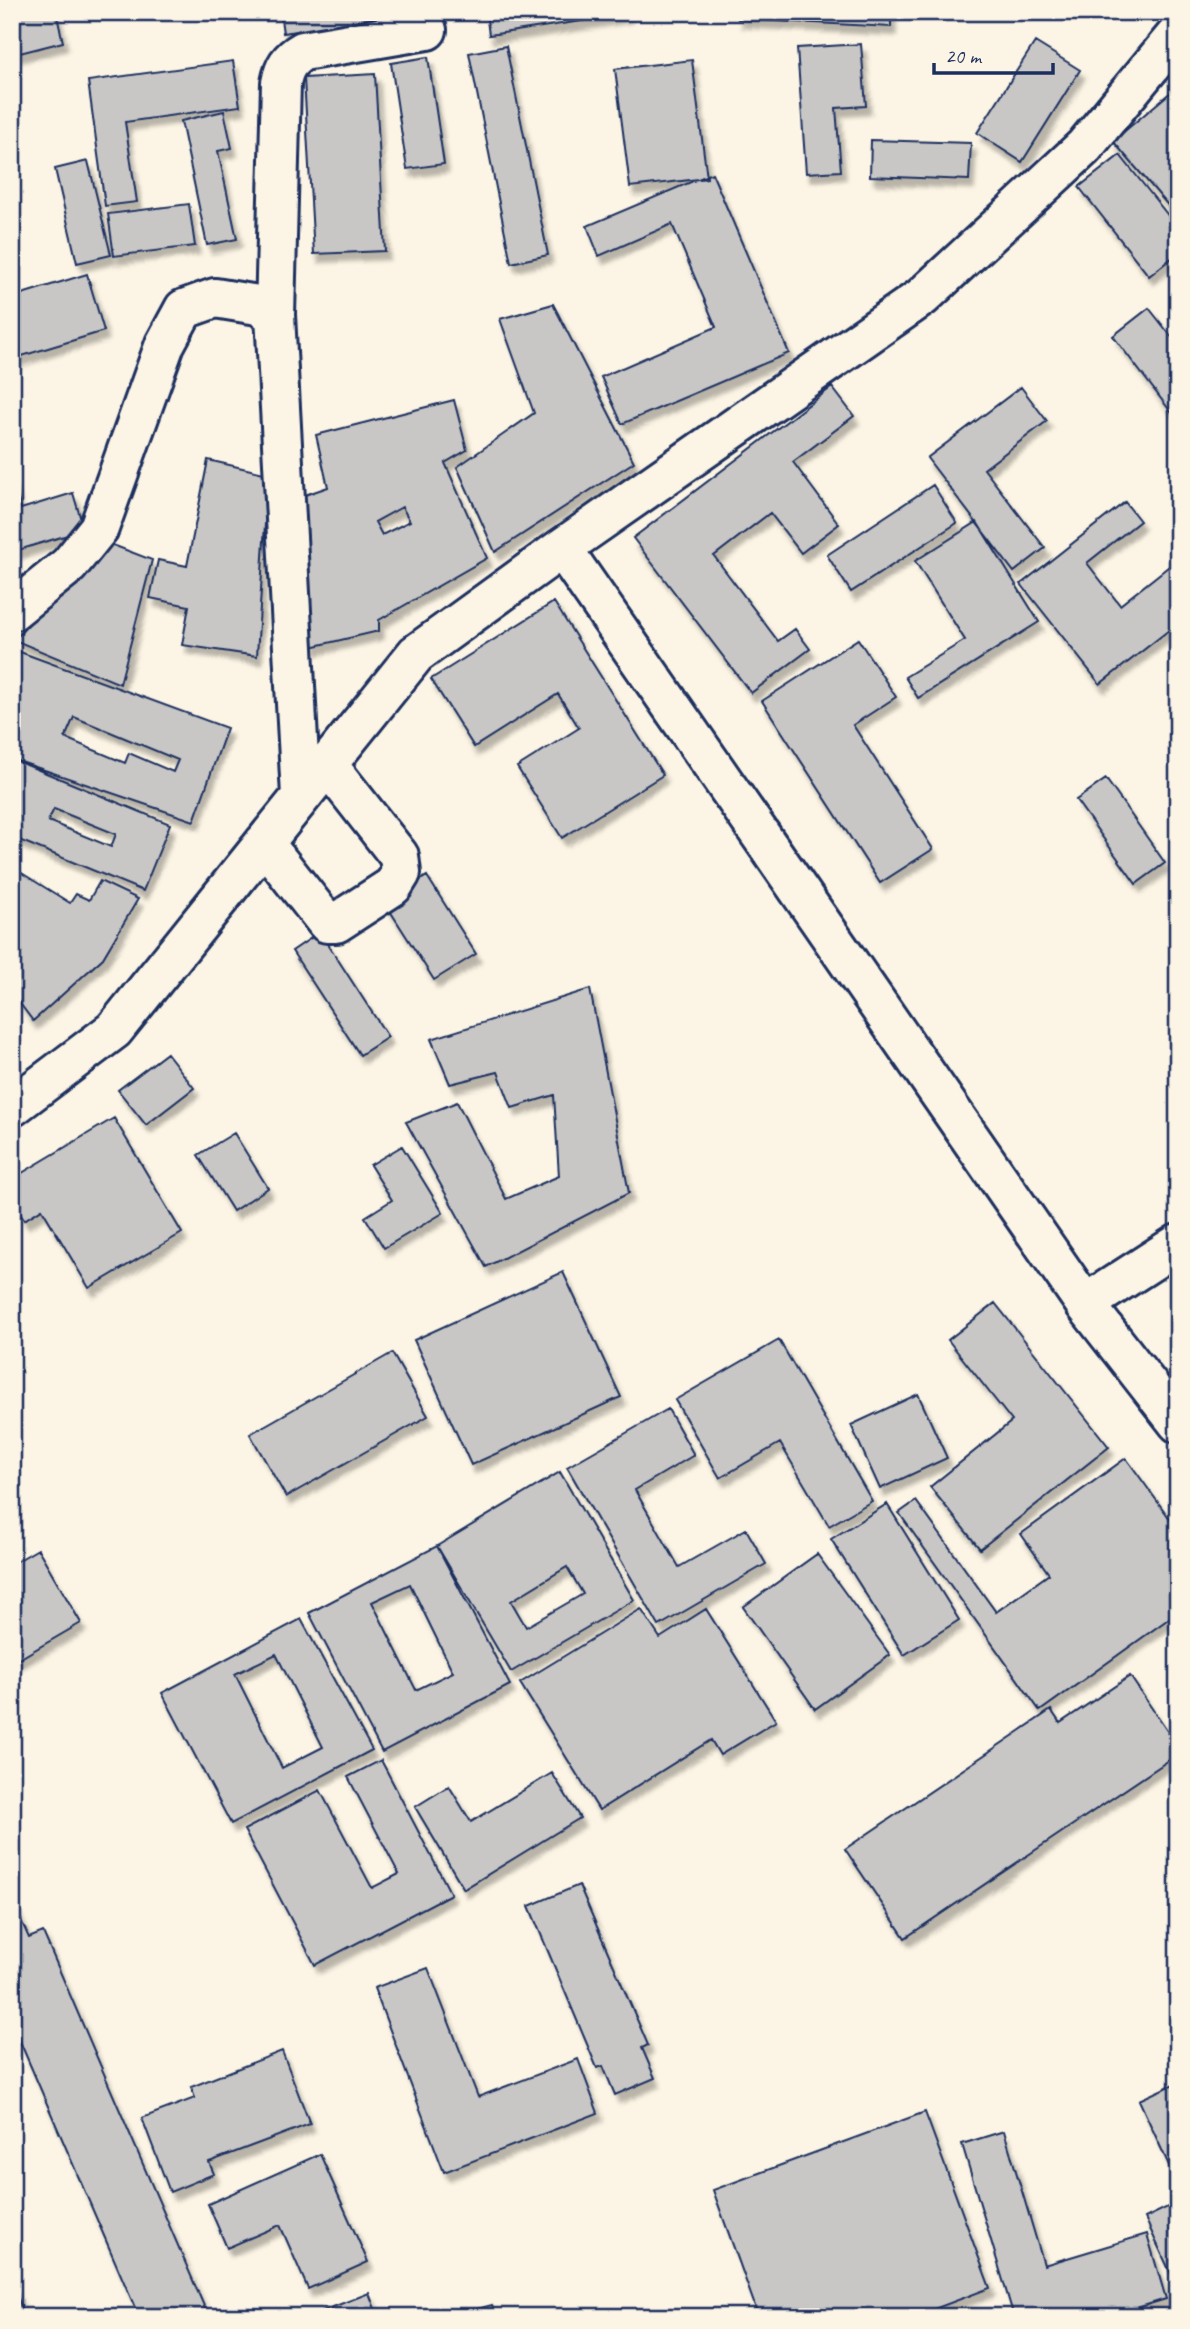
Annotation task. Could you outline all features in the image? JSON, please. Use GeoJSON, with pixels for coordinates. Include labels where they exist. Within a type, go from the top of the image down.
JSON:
{"type":"FeatureCollection","features":[{"type":"Feature","properties":{"kind":"street"},"geometry":{"type":"LineString","coordinates":[[301,796],[275,315],[281,83],[291,58],[303,51],[427,30]]}},
{"type":"Feature","properties":{"kind":"street"},"geometry":{"type":"LineString","coordinates":[[12,1107],[114,1030],[416,654],[562,548],[922,298],[1084,147],[1178,33]]}},
{"type":"Feature","properties":{"kind":"street"},"geometry":{"type":"LineString","coordinates":[[12,611],[69,565],[99,528],[165,344],[184,309],[215,298],[258,305],[275,315]]}},
{"type":"Feature","properties":{"kind":"street"},"geometry":{"type":"LineString","coordinates":[[562,548],[1084,1304],[1178,1423]]}},
{"type":"Feature","properties":{"kind":"street"},"geometry":{"type":"LineString","coordinates":[[264,843],[327,923],[336,923],[393,886],[401,873],[399,856],[327,764]]}},
{"type":"Feature","properties":{"kind":"street"},"geometry":{"type":"LineString","coordinates":[[1084,1304],[1178,1244]]}},
{"type":"Feature","properties":{"kind":"building"},"geometry":{"type":"Polygon","coordinates":[[[12,12],[56,12],[63,42],[12,55],[12,12]]]}},
{"type":"Feature","properties":{"kind":"building"},"geometry":{"type":"Polygon","coordinates":[[[280,12],[415,12],[415,14],[283,33],[280,12]]]}},
{"type":"Feature","properties":{"kind":"building"},"geometry":{"type":"Polygon","coordinates":[[[486,12],[628,12],[628,14],[489,35],[486,12]]]}},
{"type":"Feature","properties":{"kind":"building"},"geometry":{"type":"Polygon","coordinates":[[[739,12],[891,12],[891,27],[738,19],[739,12]]]}},
{"type":"Feature","properties":{"kind":"building"},"geometry":{"type":"Polygon","coordinates":[[[1035,42],[1080,70],[1022,162],[977,133],[1035,42]]]}},
{"type":"Feature","properties":{"kind":"building"},"geometry":{"type":"Polygon","coordinates":[[[861,44],[866,106],[836,108],[841,171],[806,173],[797,48],[861,44]]]}},
{"type":"Feature","properties":{"kind":"building"},"geometry":{"type":"Polygon","coordinates":[[[506,46],[548,255],[511,263],[469,53],[506,46]]]}},
{"type":"Feature","properties":{"kind":"building"},"geometry":{"type":"Polygon","coordinates":[[[428,57],[444,164],[407,169],[391,63],[428,57]]]}},
{"type":"Feature","properties":{"kind":"building"},"geometry":{"type":"Polygon","coordinates":[[[692,60],[707,178],[630,187],[615,69],[692,60]]]}},
{"type":"Feature","properties":{"kind":"building"},"geometry":{"type":"Polygon","coordinates":[[[233,61],[240,106],[125,122],[137,202],[105,206],[88,81],[233,61]]]}},
{"type":"Feature","properties":{"kind":"building"},"geometry":{"type":"Polygon","coordinates":[[[375,74],[385,251],[314,254],[304,78],[375,74]]]}},
{"type":"Feature","properties":{"kind":"building"},"geometry":{"type":"Polygon","coordinates":[[[1178,86],[1178,217],[1113,141],[1178,86]]]}},
{"type":"Feature","properties":{"kind":"building"},"geometry":{"type":"Polygon","coordinates":[[[224,111],[232,148],[218,151],[237,239],[207,245],[181,121],[224,111]]]}},
{"type":"Feature","properties":{"kind":"building"},"geometry":{"type":"Polygon","coordinates":[[[871,140],[971,143],[969,180],[870,176],[871,140]]]}},
{"type":"Feature","properties":{"kind":"building"},"geometry":{"type":"Polygon","coordinates":[[[1120,155],[1178,228],[1178,253],[1149,276],[1079,187],[1120,155]]]}},
{"type":"Feature","properties":{"kind":"building"},"geometry":{"type":"Polygon","coordinates":[[[88,161],[111,255],[77,263],[55,169],[88,161]]]}},
{"type":"Feature","properties":{"kind":"building"},"geometry":{"type":"Polygon","coordinates":[[[712,173],[789,353],[622,424],[601,377],[716,327],[672,224],[599,256],[587,226],[712,173]]]}},
{"type":"Feature","properties":{"kind":"building"},"geometry":{"type":"Polygon","coordinates":[[[189,204],[195,246],[114,256],[108,214],[189,204]]]}},
{"type":"Feature","properties":{"kind":"building"},"geometry":{"type":"Polygon","coordinates":[[[87,274],[104,331],[12,359],[12,297],[87,274]]]}},
{"type":"Feature","properties":{"kind":"building"},"geometry":{"type":"Polygon","coordinates":[[[553,304],[634,462],[495,552],[457,467],[534,413],[500,319],[553,304]]]}},
{"type":"Feature","properties":{"kind":"building"},"geometry":{"type":"Polygon","coordinates":[[[1149,308],[1178,345],[1178,421],[1113,336],[1149,308]]]}},
{"type":"Feature","properties":{"kind":"building"},"geometry":{"type":"Polygon","coordinates":[[[832,387],[854,416],[793,462],[839,524],[801,553],[770,513],[714,556],[778,641],[795,629],[810,649],[751,693],[633,538],[832,387]]]}},
{"type":"Feature","properties":{"kind":"building"},"geometry":{"type":"Polygon","coordinates":[[[1021,387],[1047,421],[984,469],[1045,548],[1014,572],[927,458],[1021,387]]]}},
{"type":"Feature","properties":{"kind":"building"},"geometry":{"type":"Polygon","coordinates":[[[454,400],[467,450],[445,463],[487,558],[379,620],[379,631],[311,647],[302,496],[328,487],[316,435],[454,400]],[[402,507],[375,522],[382,535],[410,521],[402,507]]]}},
{"type":"Feature","properties":{"kind":"building"},"geometry":{"type":"Polygon","coordinates":[[[208,460],[268,474],[257,656],[182,645],[189,606],[150,598],[158,560],[187,566],[208,460]]]}},
{"type":"Feature","properties":{"kind":"building"},"geometry":{"type":"Polygon","coordinates":[[[12,480],[21,509],[73,493],[84,530],[12,552],[12,480]]]}},
{"type":"Feature","properties":{"kind":"building"},"geometry":{"type":"Polygon","coordinates":[[[933,485],[957,523],[851,592],[827,555],[933,485]]]}},
{"type":"Feature","properties":{"kind":"building"},"geometry":{"type":"Polygon","coordinates":[[[1125,502],[1140,521],[1087,563],[1120,605],[1178,559],[1178,623],[1100,684],[1021,584],[1125,502]]]}},
{"type":"Feature","properties":{"kind":"building"},"geometry":{"type":"Polygon","coordinates":[[[977,522],[1039,622],[918,698],[905,677],[965,640],[915,561],[977,522]]]}},
{"type":"Feature","properties":{"kind":"building"},"geometry":{"type":"Polygon","coordinates":[[[105,542],[152,560],[120,684],[14,640],[105,542]]]}},
{"type":"Feature","properties":{"kind":"building"},"geometry":{"type":"Polygon","coordinates":[[[554,602],[663,775],[562,838],[517,767],[579,728],[558,694],[474,747],[431,679],[554,602]]]}},
{"type":"Feature","properties":{"kind":"building"},"geometry":{"type":"Polygon","coordinates":[[[858,639],[896,697],[853,725],[933,849],[880,883],[762,701],[858,639]]]}},
{"type":"Feature","properties":{"kind":"building"},"geometry":{"type":"Polygon","coordinates":[[[12,649],[227,728],[194,821],[12,759],[12,649]],[[74,717],[65,738],[125,763],[129,753],[173,772],[178,760],[74,717]]]}},
{"type":"Feature","properties":{"kind":"building"},"geometry":{"type":"Polygon","coordinates":[[[12,759],[170,824],[143,891],[12,837],[12,759]],[[54,809],[48,821],[111,847],[116,834],[54,809]]]}},
{"type":"Feature","properties":{"kind":"building"},"geometry":{"type":"Polygon","coordinates":[[[1106,779],[1165,863],[1136,884],[1076,800],[1106,779]]]}},
{"type":"Feature","properties":{"kind":"building"},"geometry":{"type":"Polygon","coordinates":[[[12,867],[70,903],[76,894],[89,900],[100,881],[138,899],[103,958],[33,1021],[12,993],[12,867]]]}},
{"type":"Feature","properties":{"kind":"building"},"geometry":{"type":"Polygon","coordinates":[[[427,876],[476,954],[434,980],[385,903],[427,876]]]}},
{"type":"Feature","properties":{"kind":"building"},"geometry":{"type":"Polygon","coordinates":[[[320,932],[388,1037],[360,1055],[292,951],[320,932]]]}},
{"type":"Feature","properties":{"kind":"building"},"geometry":{"type":"Polygon","coordinates":[[[590,989],[629,1193],[486,1267],[406,1122],[457,1102],[506,1199],[559,1176],[554,1095],[512,1108],[498,1072],[450,1084],[431,1039],[590,989]]]}},
{"type":"Feature","properties":{"kind":"building"},"geometry":{"type":"Polygon","coordinates":[[[167,1053],[194,1088],[146,1125],[118,1090],[167,1053]]]}},
{"type":"Feature","properties":{"kind":"building"},"geometry":{"type":"Polygon","coordinates":[[[114,1118],[182,1233],[89,1288],[42,1209],[24,1220],[12,1200],[12,1179],[114,1118]]]}},
{"type":"Feature","properties":{"kind":"building"},"geometry":{"type":"Polygon","coordinates":[[[234,1133],[268,1188],[233,1211],[198,1155],[234,1133]]]}},
{"type":"Feature","properties":{"kind":"building"},"geometry":{"type":"Polygon","coordinates":[[[402,1146],[443,1213],[384,1248],[365,1217],[392,1200],[370,1165],[402,1146]]]}},
{"type":"Feature","properties":{"kind":"building"},"geometry":{"type":"Polygon","coordinates":[[[1178,1270],[1178,1290],[1169,1276],[1178,1270]]]}},
{"type":"Feature","properties":{"kind":"building"},"geometry":{"type":"Polygon","coordinates":[[[563,1272],[621,1397],[471,1465],[414,1340],[563,1272]]]}},
{"type":"Feature","properties":{"kind":"building"},"geometry":{"type":"Polygon","coordinates":[[[995,1303],[1109,1447],[980,1549],[930,1487],[1012,1421],[948,1340],[995,1303]]]}},
{"type":"Feature","properties":{"kind":"building"},"geometry":{"type":"Polygon","coordinates":[[[779,1340],[872,1501],[829,1526],[780,1443],[720,1478],[675,1400],[779,1340]]]}},
{"type":"Feature","properties":{"kind":"building"},"geometry":{"type":"Polygon","coordinates":[[[392,1353],[428,1416],[286,1497],[250,1434],[392,1353]]]}},
{"type":"Feature","properties":{"kind":"building"},"geometry":{"type":"Polygon","coordinates":[[[918,1394],[947,1458],[880,1489],[851,1425],[918,1394]]]}},
{"type":"Feature","properties":{"kind":"building"},"geometry":{"type":"Polygon","coordinates":[[[668,1409],[694,1455],[635,1490],[679,1567],[746,1529],[766,1564],[659,1626],[567,1467],[668,1409]]]}},
{"type":"Feature","properties":{"kind":"building"},"geometry":{"type":"Polygon","coordinates":[[[1126,1458],[1178,1530],[1178,1612],[1040,1711],[899,1513],[916,1501],[996,1612],[1049,1574],[1021,1534],[1126,1458]]]}},
{"type":"Feature","properties":{"kind":"building"},"geometry":{"type":"Polygon","coordinates":[[[560,1472],[634,1600],[511,1672],[437,1546],[560,1472]],[[567,1567],[511,1601],[526,1627],[583,1594],[567,1567]]]}},
{"type":"Feature","properties":{"kind":"building"},"geometry":{"type":"Polygon","coordinates":[[[887,1504],[959,1620],[904,1655],[831,1539],[887,1504]]]}},
{"type":"Feature","properties":{"kind":"building"},"geometry":{"type":"Polygon","coordinates":[[[437,1546],[510,1685],[382,1752],[309,1613],[437,1546]],[[410,1584],[372,1602],[416,1690],[453,1672],[410,1584]]]}},
{"type":"Feature","properties":{"kind":"building"},"geometry":{"type":"Polygon","coordinates":[[[38,1549],[81,1623],[12,1663],[12,1564],[38,1549]]]}},
{"type":"Feature","properties":{"kind":"building"},"geometry":{"type":"Polygon","coordinates":[[[817,1554],[890,1655],[815,1709],[743,1607],[817,1554]]]}},
{"type":"Feature","properties":{"kind":"building"},"geometry":{"type":"Polygon","coordinates":[[[641,1609],[660,1638],[706,1609],[776,1721],[720,1755],[711,1740],[599,1810],[520,1683],[641,1609]]]}},
{"type":"Feature","properties":{"kind":"building"},"geometry":{"type":"Polygon","coordinates":[[[301,1619],[372,1750],[231,1824],[162,1693],[301,1619]],[[276,1654],[235,1674],[282,1768],[323,1747],[276,1654]]]}},
{"type":"Feature","properties":{"kind":"building"},"geometry":{"type":"Polygon","coordinates":[[[1130,1676],[1178,1747],[1178,1754],[905,1938],[845,1849],[1051,1710],[1060,1723],[1130,1676]]]}},
{"type":"Feature","properties":{"kind":"building"},"geometry":{"type":"Polygon","coordinates":[[[381,1760],[451,1894],[315,1965],[244,1830],[320,1790],[372,1888],[399,1874],[348,1777],[381,1760]]]}},
{"type":"Feature","properties":{"kind":"building"},"geometry":{"type":"Polygon","coordinates":[[[552,1773],[580,1818],[464,1889],[415,1807],[449,1786],[471,1822],[552,1773]]]}},
{"type":"Feature","properties":{"kind":"building"},"geometry":{"type":"Polygon","coordinates":[[[579,1885],[648,2045],[642,2048],[655,2078],[615,2095],[603,2066],[597,2068],[529,1906],[579,1885]]]}},
{"type":"Feature","properties":{"kind":"building"},"geometry":{"type":"Polygon","coordinates":[[[12,1900],[29,1938],[43,1932],[207,2313],[198,2317],[139,2317],[12,2023],[12,1900]]]}},
{"type":"Feature","properties":{"kind":"building"},"geometry":{"type":"Polygon","coordinates":[[[428,1968],[478,2097],[578,2059],[598,2113],[444,2172],[374,1988],[428,1968]]]}},
{"type":"Feature","properties":{"kind":"building"},"geometry":{"type":"Polygon","coordinates":[[[282,2051],[310,2124],[209,2162],[214,2174],[170,2192],[142,2118],[195,2098],[191,2087],[282,2051]]]}},
{"type":"Feature","properties":{"kind":"building"},"geometry":{"type":"Polygon","coordinates":[[[1178,2082],[1178,2185],[1139,2100],[1178,2082]]]}},
{"type":"Feature","properties":{"kind":"building"},"geometry":{"type":"Polygon","coordinates":[[[925,2112],[990,2288],[913,2317],[759,2317],[713,2190],[925,2112]]]}},
{"type":"Feature","properties":{"kind":"building"},"geometry":{"type":"Polygon","coordinates":[[[1004,2131],[1044,2265],[1147,2234],[1166,2299],[1107,2317],[1014,2317],[962,2144],[1004,2131]]]}},
{"type":"Feature","properties":{"kind":"building"},"geometry":{"type":"Polygon","coordinates":[[[320,2154],[368,2262],[308,2289],[280,2225],[227,2248],[208,2204],[320,2154]]]}},
{"type":"Feature","properties":{"kind":"building"},"geometry":{"type":"Polygon","coordinates":[[[1178,2202],[1178,2289],[1145,2218],[1178,2202]]]}},
{"type":"Feature","properties":{"kind":"building"},"geometry":{"type":"Polygon","coordinates":[[[12,2283],[25,2317],[12,2317],[12,2283]]]}},
{"type":"Feature","properties":{"kind":"building"},"geometry":{"type":"Polygon","coordinates":[[[369,2293],[378,2317],[307,2317],[369,2293]]]}},
{"type":"Feature","properties":{"kind":"building"},"geometry":{"type":"Polygon","coordinates":[[[492,2305],[495,2317],[447,2317],[492,2305]]]}},
{"type":"Feature","properties":{"kind":"building"},"geometry":{"type":"Polygon","coordinates":[[[1178,2305],[1178,2317],[1158,2317],[1157,2315],[1178,2305]]]}}]}
